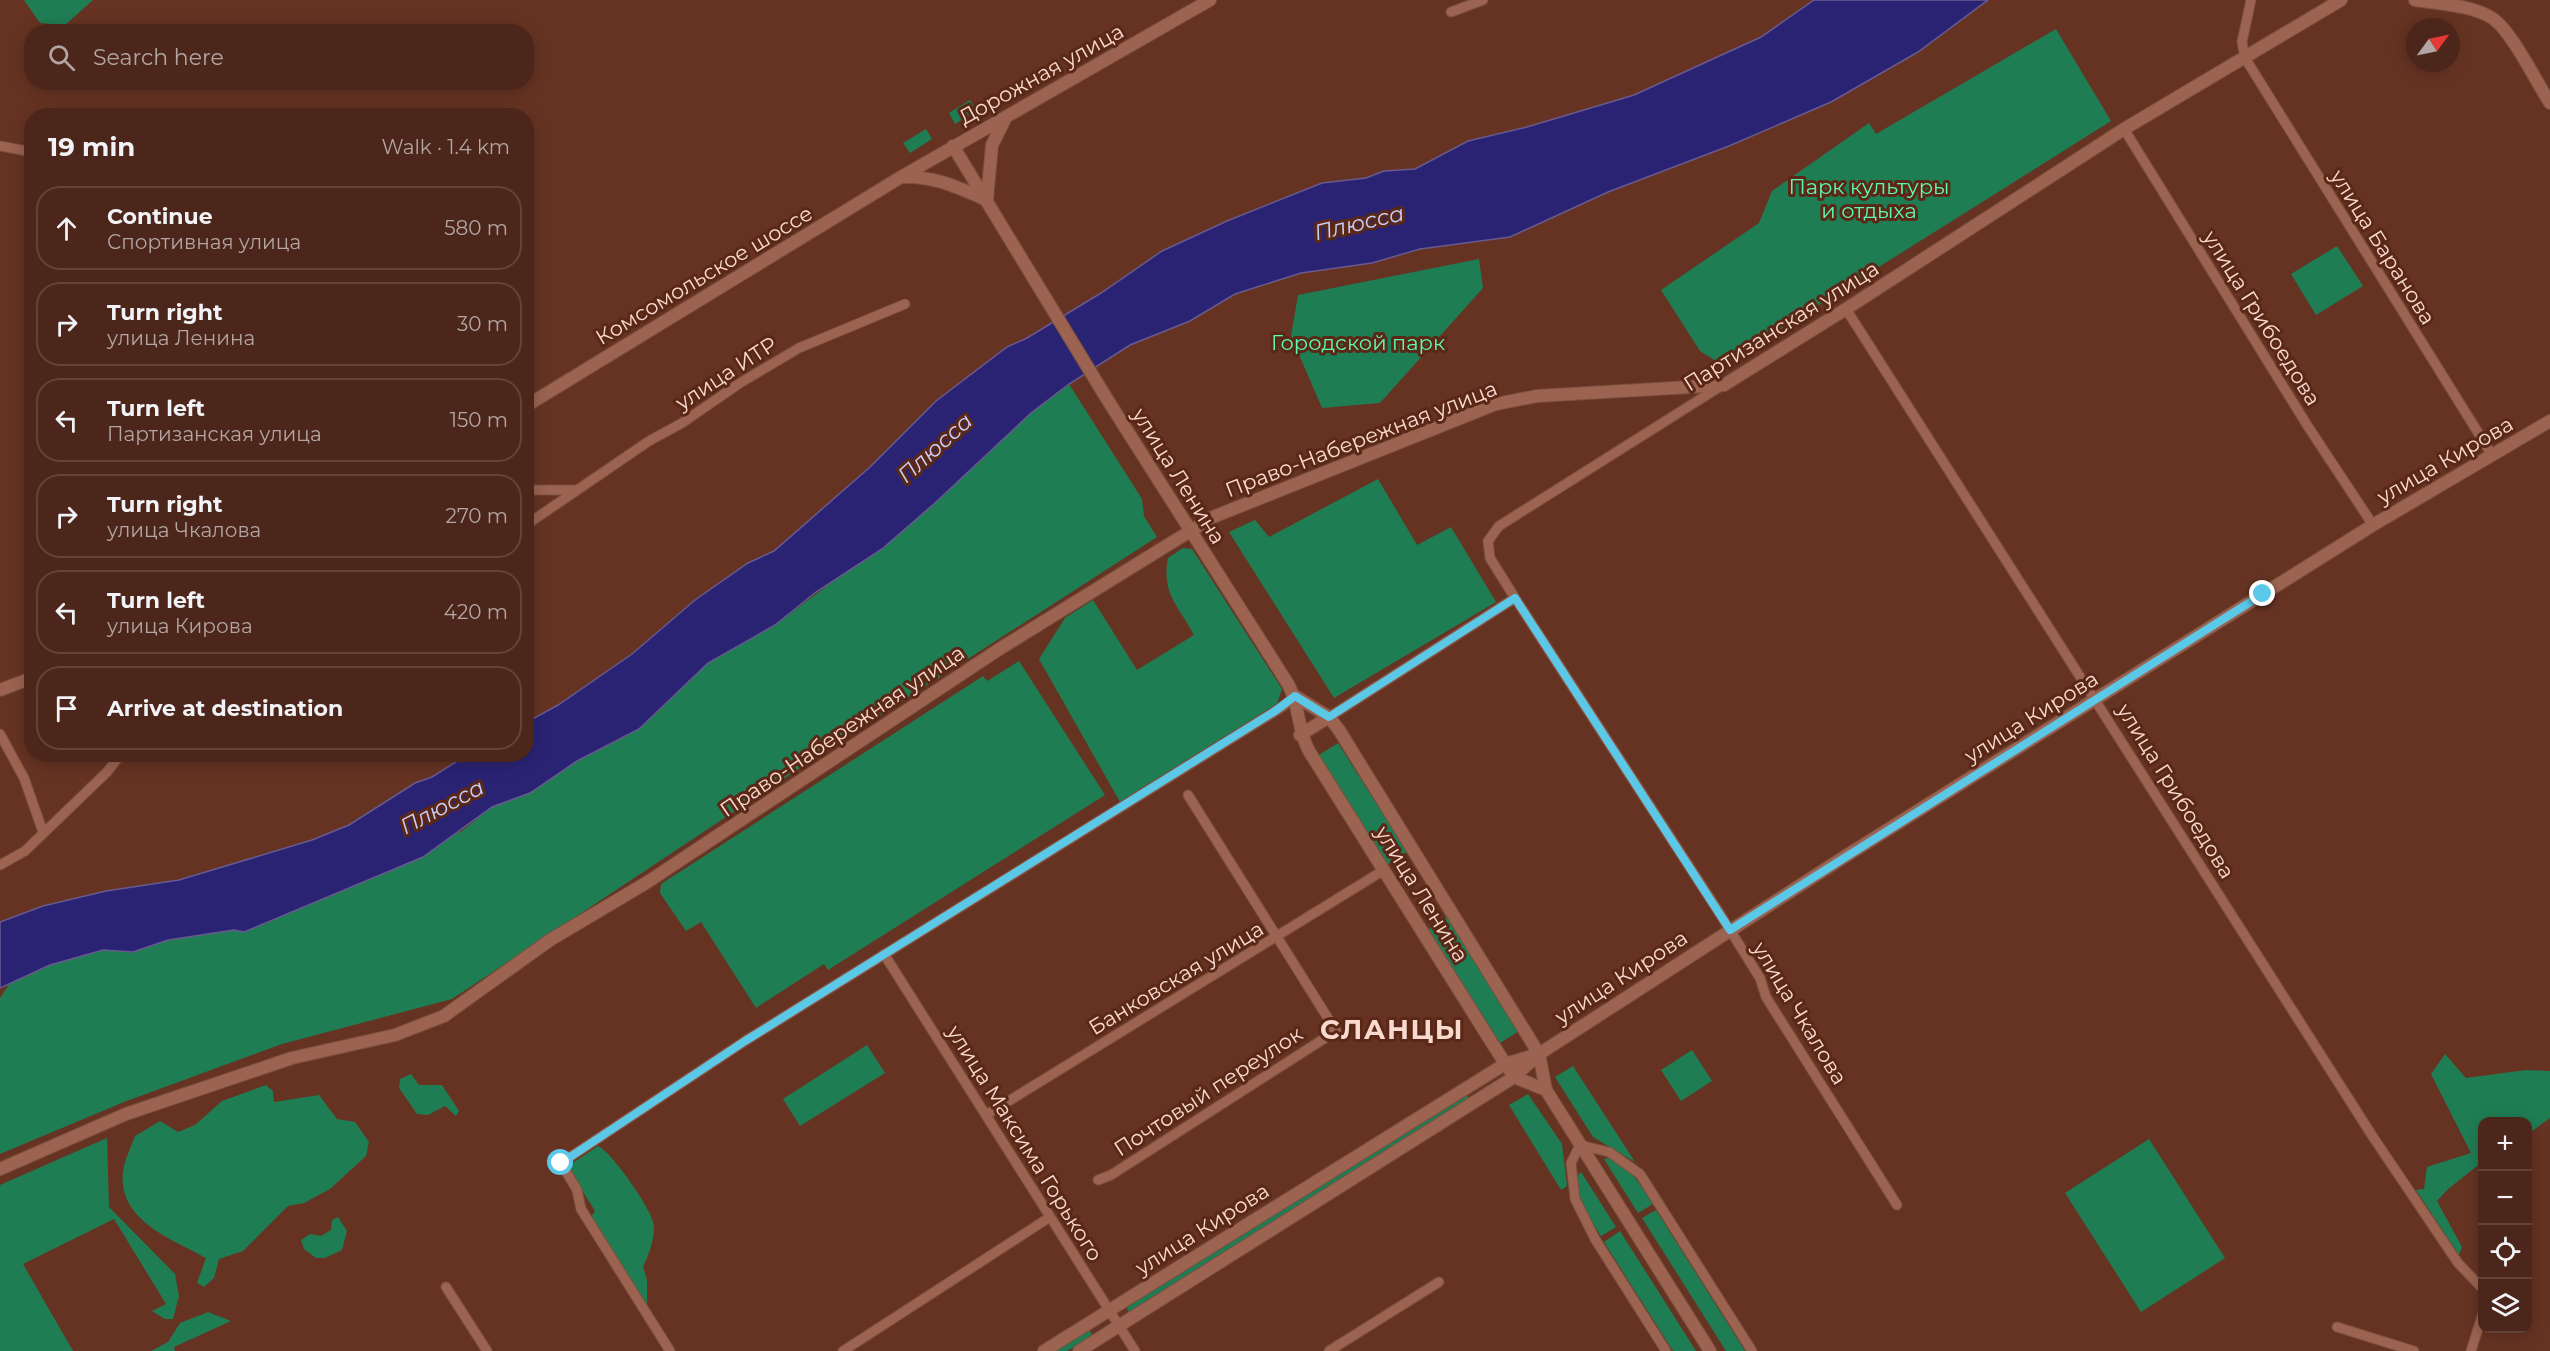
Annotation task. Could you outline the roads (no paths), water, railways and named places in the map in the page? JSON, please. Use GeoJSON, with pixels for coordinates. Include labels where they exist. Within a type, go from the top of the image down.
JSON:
{"type":"FeatureCollection","features":[{"type":"Feature","properties":{"kind":"street","name":"Дорожная улица"},"geometry":{"type":"LineString","coordinates":[[901,177],[1210,0]]}},
{"type":"Feature","properties":{"kind":"street"},"geometry":{"type":"LineString","coordinates":[[1451,12],[1483,0]]}},
{"type":"Feature","properties":{"kind":"street"},"geometry":{"type":"LineString","coordinates":[[2245,58],[2242,42],[2251,0]]}},
{"type":"Feature","properties":{"kind":"street","name":"Партизанская улица"},"geometry":{"type":"LineString","coordinates":[[1515,598],[1490,558],[1488,541],[1499,526],[1846,309],[2124,129],[2341,0]]}},
{"type":"Feature","properties":{"kind":"street"},"geometry":{"type":"LineString","coordinates":[[2415,0],[2469,9],[2491,17],[2506,32],[2550,103]]}},
{"type":"Feature","properties":{"kind":"street","name":"улица Баранова"},"geometry":{"type":"LineString","coordinates":[[2245,58],[2492,455]]}},
{"type":"Feature","properties":{"kind":"street"},"geometry":{"type":"LineString","coordinates":[[987,200],[992,145],[997,130],[1006,117]]}},
{"type":"Feature","properties":{"kind":"street","name":"улица Грибоедова"},"geometry":{"type":"LineString","coordinates":[[2124,129],[2307,425],[2373,525]]}},
{"type":"Feature","properties":{"kind":"street"},"geometry":{"type":"LineString","coordinates":[[0,146],[24,150]]}},
{"type":"Feature","properties":{"kind":"street"},"geometry":{"type":"LineString","coordinates":[[953,146],[987,200]]}},
{"type":"Feature","properties":{"kind":"street"},"geometry":{"type":"LineString","coordinates":[[901,177],[932,177],[987,200]]}},
{"type":"Feature","properties":{"kind":"street","name":"Комсомольское шоссе"},"geometry":{"type":"LineString","coordinates":[[534,401],[901,177]]}},
{"type":"Feature","properties":{"kind":"street","name":"улица Ленина"},"geometry":{"type":"LineString","coordinates":[[987,200],[1107,399],[1295,696],[1300,735],[1514,1077]]}},
{"type":"Feature","properties":{"kind":"street","name":"улица ИТР"},"geometry":{"type":"LineString","coordinates":[[534,519],[576,489],[799,348],[905,304]]}},
{"type":"Feature","properties":{"kind":"street","name":"улица Грибоедова"},"geometry":{"type":"LineString","coordinates":[[1846,309],[2373,1137],[2458,1263],[2478,1284]]}},
{"type":"Feature","properties":{"kind":"street","name":"Право-Набережная улица"},"geometry":{"type":"LineString","coordinates":[[0,1169],[137,1110],[292,1058],[395,1035],[444,1016],[550,940],[646,884],[1001,648],[1190,531],[1224,513],[1496,404],[1537,396],[1724,385]]}},
{"type":"Feature","properties":{"kind":"street","name":"улица Кирова"},"geometry":{"type":"LineString","coordinates":[[1079,1351],[1514,1077],[1539,1054],[1730,930],[2373,525],[2550,421]]}},
{"type":"Feature","properties":{"kind":"street"},"geometry":{"type":"LineString","coordinates":[[534,490],[576,489]]}},
{"type":"Feature","properties":{"kind":"street"},"geometry":{"type":"LineString","coordinates":[[1300,735],[1515,598]]}},
{"type":"Feature","properties":{"kind":"street","name":"улица Чкалова"},"geometry":{"type":"LineString","coordinates":[[1515,598],[1730,930],[1760,978],[1766,997],[1897,1205]]}},
{"type":"Feature","properties":{"kind":"street"},"geometry":{"type":"LineString","coordinates":[[0,690],[24,681]]}},
{"type":"Feature","properties":{"kind":"street"},"geometry":{"type":"LineString","coordinates":[[670,1351],[581,1209],[577,1190],[561,1163],[745,1041],[1275,711],[1295,696]]}},
{"type":"Feature","properties":{"kind":"street","name":"улица Ленина"},"geometry":{"type":"LineString","coordinates":[[1295,696],[1329,717],[1539,1054],[1546,1090],[1710,1351]]}},
{"type":"Feature","properties":{"kind":"street"},"geometry":{"type":"LineString","coordinates":[[0,734],[24,778],[43,832]]}},
{"type":"Feature","properties":{"kind":"street"},"geometry":{"type":"LineString","coordinates":[[0,865],[25,851],[115,762]]}},
{"type":"Feature","properties":{"kind":"street"},"geometry":{"type":"LineString","coordinates":[[1188,795],[1277,937]]}},
{"type":"Feature","properties":{"kind":"street","name":"Банковская улица"},"geometry":{"type":"LineString","coordinates":[[986,1115],[1384,870]]}},
{"type":"Feature","properties":{"kind":"street","name":"Почтовый переулок"},"geometry":{"type":"LineString","coordinates":[[1098,1180],[1111,1175],[1336,1031],[1277,937]]}},
{"type":"Feature","properties":{"kind":"street","name":"улица Максима Горького"},"geometry":{"type":"LineString","coordinates":[[884,954],[1136,1351]]}},
{"type":"Feature","properties":{"kind":"street","name":"улица Кирова"},"geometry":{"type":"LineString","coordinates":[[1044,1351],[1505,1064],[1539,1054]]}},
{"type":"Feature","properties":{"kind":"street"},"geometry":{"type":"LineString","coordinates":[[1514,1077],[1546,1090]]}},
{"type":"Feature","properties":{"kind":"street"},"geometry":{"type":"LineString","coordinates":[[1666,1351],[1596,1239],[1575,1199],[1571,1163],[1580,1145],[1609,1152],[1640,1174],[1752,1351]]}},
{"type":"Feature","properties":{"kind":"street"},"geometry":{"type":"LineString","coordinates":[[843,1351],[1050,1217]]}},
{"type":"Feature","properties":{"kind":"street"},"geometry":{"type":"LineString","coordinates":[[1329,1351],[1439,1282]]}},
{"type":"Feature","properties":{"kind":"street"},"geometry":{"type":"LineString","coordinates":[[446,1287],[488,1351]]}},
{"type":"Feature","properties":{"kind":"street"},"geometry":{"type":"LineString","coordinates":[[2337,1326],[2414,1351]]}},
{"type":"Feature","properties":{"kind":"street"},"geometry":{"type":"LineString","coordinates":[[2471,1351],[2478,1329]]}},
{"type":"Feature","properties":{"kind":"water","name":"Плюсса"},"geometry":{"type":"Polygon","coordinates":[[[1814,0],[1988,0],[1918,52],[1831,102],[1729,146],[1608,192],[1510,237],[1420,249],[1372,263],[1301,273],[1235,294],[1190,321],[1130,345],[1069,384],[1031,413],[882,549],[816,592],[775,625],[708,663],[639,729],[577,761],[530,793],[492,807],[423,857],[244,932],[234,930],[168,940],[133,952],[103,950],[50,965],[0,988],[0,922],[43,906],[106,891],[179,880],[312,840],[349,825],[415,783],[432,777],[456,762],[534,762],[534,718],[558,705],[632,654],[695,600],[748,563],[774,551],[870,467],[936,401],[1007,347],[1027,338],[1101,293],[1162,251],[1227,221],[1322,183],[1366,178],[1384,171],[1415,169],[1468,141],[1527,127],[1634,95],[1761,37],[1814,0]]]}},
{"type":"Feature","properties":{"kind":"district","name":"СЛАНЦЫ"},"geometry":{"type":"Point","coordinates":[1392,1029]}},
{"type":"Feature","properties":{"kind":"park label","name":"Парк культуры и отдыха"},"geometry":{"type":"Point","coordinates":[1869,198]}},
{"type":"Feature","properties":{"kind":"park label","name":"Городской парк"},"geometry":{"type":"Point","coordinates":[1358,342]}}]}
